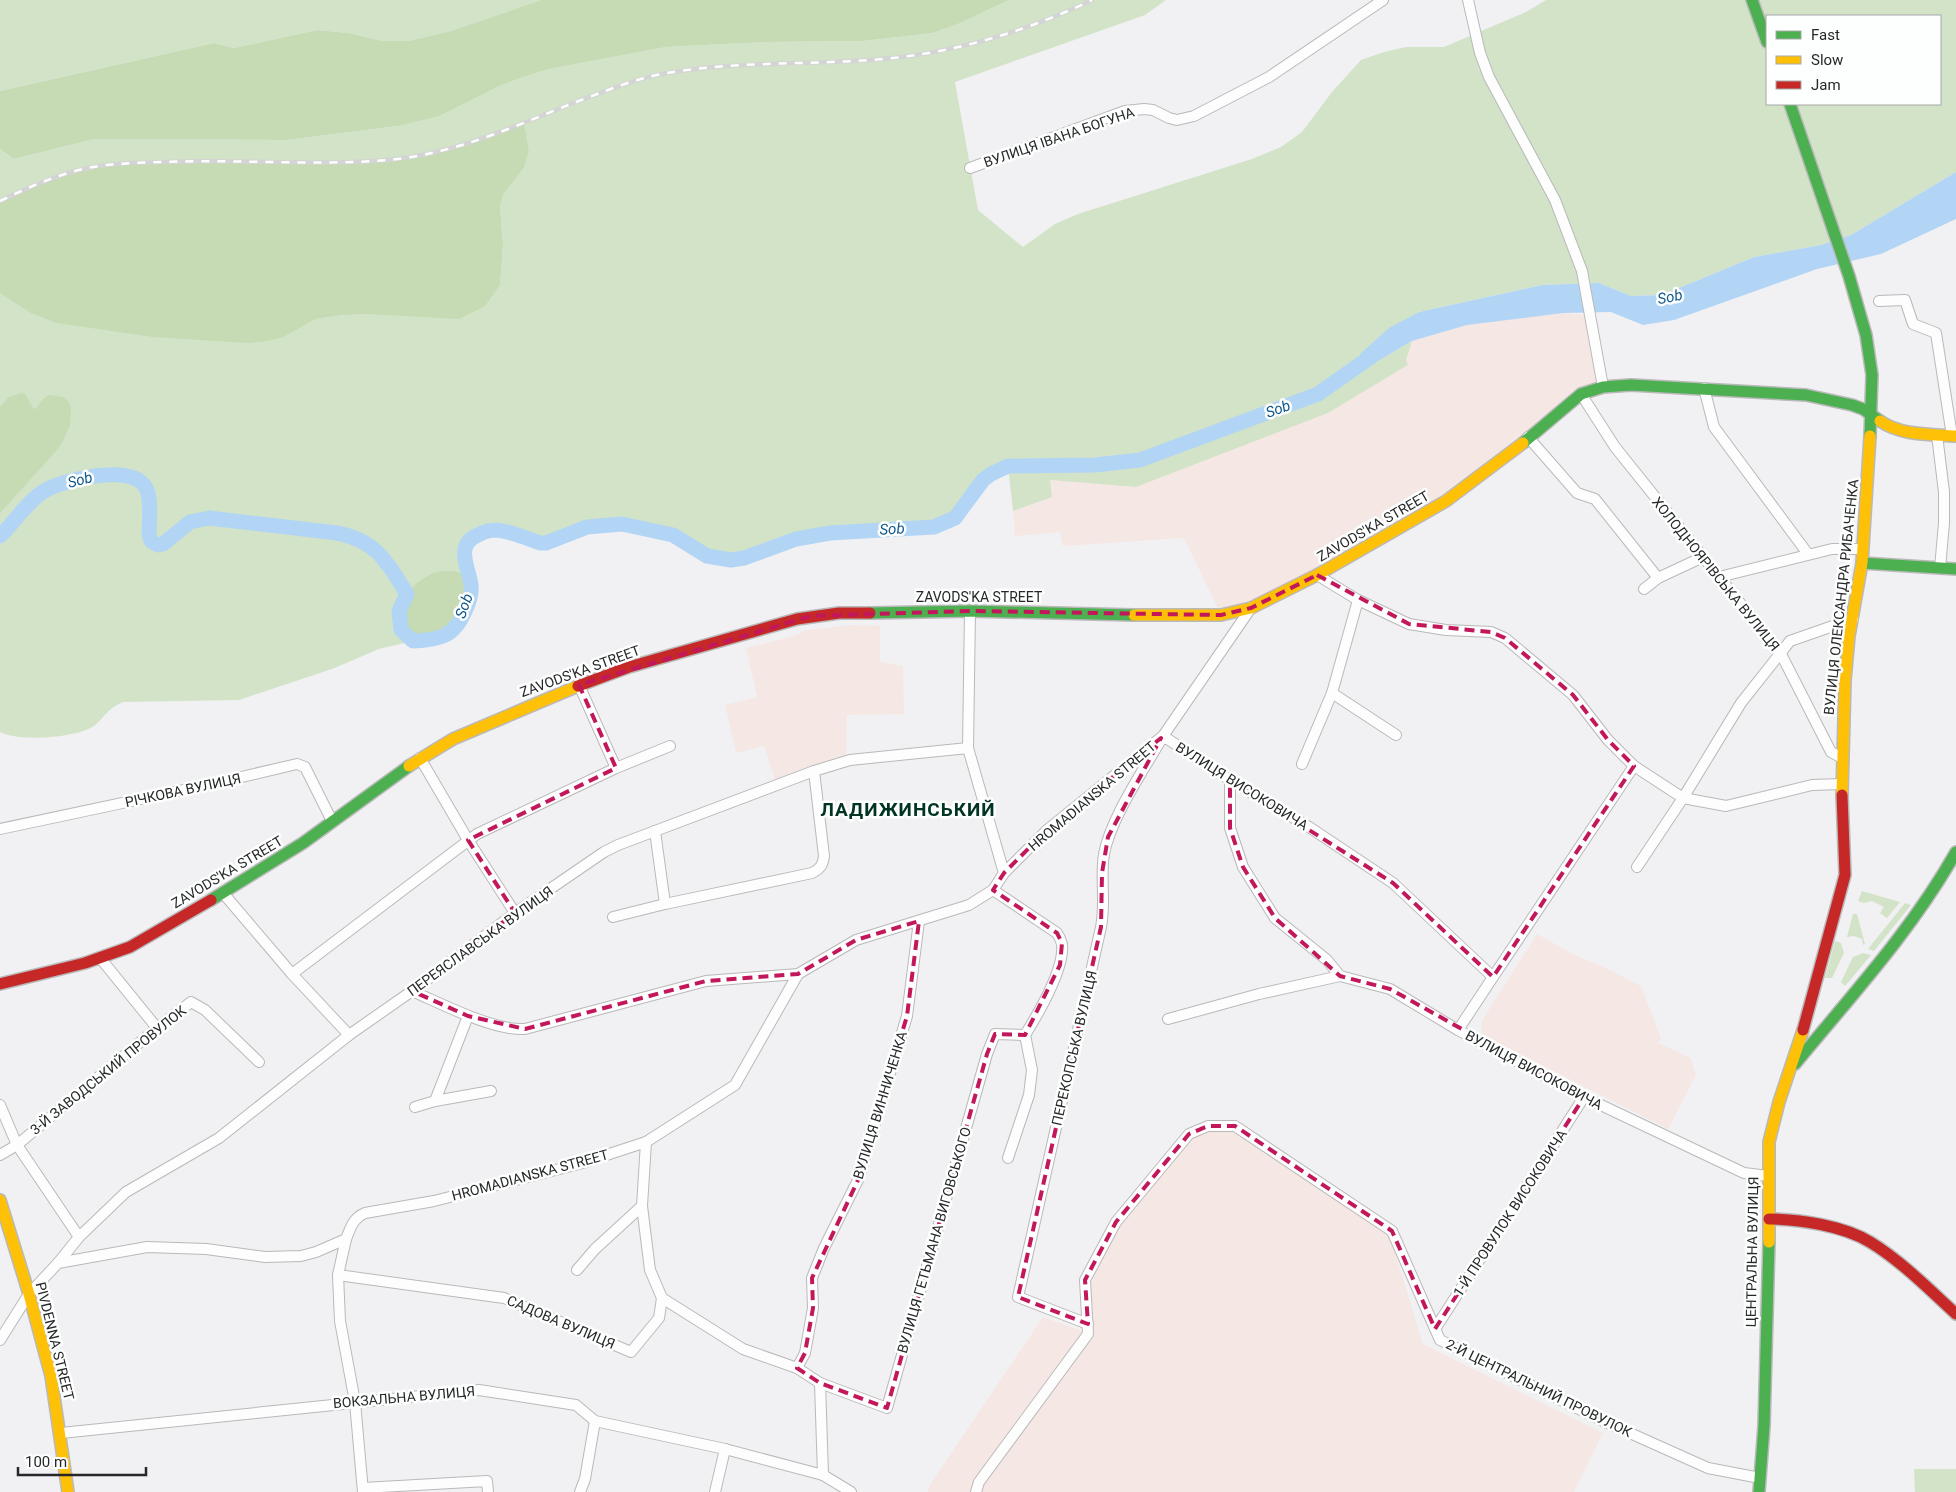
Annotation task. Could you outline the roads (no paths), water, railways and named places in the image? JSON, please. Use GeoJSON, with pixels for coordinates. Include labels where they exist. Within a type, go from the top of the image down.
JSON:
{"type":"FeatureCollection","features":[{"type":"Feature","properties":{"kind":"main road"},"geometry":{"type":"LineString","coordinates":[[1752,0],[1766,39]]}},
{"type":"Feature","properties":{"kind":"main road","name":"ВУЛИЦЯ ОЛЕКСАНДРА РИБАЧЕНКА"},"geometry":{"type":"LineString","coordinates":[[1789,1072],[1805,1024],[1845,875],[1842,758],[1846,662],[1862,563],[1872,415],[1873,369],[1871,353],[1857,299],[1790,105]]}},
{"type":"Feature","properties":{"kind":"main road","name":"ZAVODS'KA STREET"},"geometry":{"type":"LineString","coordinates":[[0,983],[101,958],[130,947],[223,893],[303,843],[420,758],[453,739],[578,685],[629,667],[811,616],[839,613],[970,610],[1195,616],[1221,615],[1251,608],[1317,575],[1446,501],[1502,460],[1528,436],[1581,394],[1603,387],[1631,385],[1806,395],[1852,405],[1872,415],[1891,428],[1910,433],[1954,436]]}},
{"type":"Feature","properties":{"kind":"main road"},"geometry":{"type":"LineString","coordinates":[[1862,563],[1956,569]]}},
{"type":"Feature","properties":{"kind":"main road","name":"ЦЕНТРАЛЬНА ВУЛИЦЯ"},"geometry":{"type":"LineString","coordinates":[[1759,1492],[1764,1426],[1769,1142],[1789,1072],[1914,918],[1940,880],[1956,852]]}},
{"type":"Feature","properties":{"kind":"main road"},"geometry":{"type":"LineString","coordinates":[[1805,1024],[1816,1030],[1825,1027]]}},
{"type":"Feature","properties":{"kind":"main road","name":"PIVDENNA STREET"},"geometry":{"type":"LineString","coordinates":[[0,1200],[29,1294],[51,1376],[61,1433],[68,1492]]}},
{"type":"Feature","properties":{"kind":"main road"},"geometry":{"type":"LineString","coordinates":[[1769,1218],[1794,1219],[1851,1233],[1870,1242],[1898,1262],[1956,1314]]}},
{"type":"Feature","properties":{"kind":"street","name":"ВУЛИЦЯ ІВАНА БОГУНА"},"geometry":{"type":"LineString","coordinates":[[970,168],[1125,112],[1144,109],[1153,110],[1176,120],[1184,120],[1194,116],[1270,77],[1383,0]]}},
{"type":"Feature","properties":{"kind":"street"},"geometry":{"type":"LineString","coordinates":[[1468,0],[1480,53],[1489,77],[1552,193],[1582,271],[1603,387]]}},
{"type":"Feature","properties":{"kind":"street"},"geometry":{"type":"LineString","coordinates":[[1879,301],[1905,300],[1913,324],[1936,333],[1954,436]]}},
{"type":"Feature","properties":{"kind":"street"},"geometry":{"type":"LineString","coordinates":[[1704,388],[1714,427],[1808,554]]}},
{"type":"Feature","properties":{"kind":"street","name":"ХОЛОДНОЯРІВСЬКА ВУЛИЦЯ"},"geometry":{"type":"LineString","coordinates":[[1581,394],[1615,447],[1781,654],[1831,752],[1842,758]]}},
{"type":"Feature","properties":{"kind":"street"},"geometry":{"type":"LineString","coordinates":[[1937,435],[1944,492],[1944,523],[1940,568]]}},
{"type":"Feature","properties":{"kind":"street"},"geometry":{"type":"LineString","coordinates":[[1528,436],[1577,494],[1595,499],[1658,578]]}},
{"type":"Feature","properties":{"kind":"street"},"geometry":{"type":"LineString","coordinates":[[1719,577],[1832,549],[1863,549]]}},
{"type":"Feature","properties":{"kind":"street"},"geometry":{"type":"LineString","coordinates":[[1644,589],[1658,578],[1702,557]]}},
{"type":"Feature","properties":{"kind":"street"},"geometry":{"type":"LineString","coordinates":[[1317,575],[1358,600],[1408,624],[1446,630],[1491,632],[1505,638],[1572,695],[1608,740],[1634,766],[1683,798],[1726,806],[1812,785],[1842,784]]}},
{"type":"Feature","properties":{"kind":"street"},"geometry":{"type":"LineString","coordinates":[[1302,764],[1332,693],[1358,600]]}},
{"type":"Feature","properties":{"kind":"street","name":"HROMADIANSKA STREET"},"geometry":{"type":"LineString","coordinates":[[363,1490],[356,1402],[340,1321],[338,1275],[346,1238],[357,1216],[434,1201],[579,1164],[646,1142],[735,1085],[798,974],[856,940],[969,905],[994,890],[1004,873],[1060,819],[1163,736],[1251,608]]}},
{"type":"Feature","properties":{"kind":"street"},"geometry":{"type":"LineString","coordinates":[[970,610],[968,748],[1004,873]]}},
{"type":"Feature","properties":{"kind":"street"},"geometry":{"type":"LineString","coordinates":[[1637,867],[1683,798],[1741,703],[1790,641],[1852,619]]}},
{"type":"Feature","properties":{"kind":"street"},"geometry":{"type":"LineString","coordinates":[[578,685],[616,768]]}},
{"type":"Feature","properties":{"kind":"street"},"geometry":{"type":"LineString","coordinates":[[1332,693],[1396,735]]}},
{"type":"Feature","properties":{"kind":"street","name":"ВУЛИЦЯ ВИСОКОВИЧА"},"geometry":{"type":"LineString","coordinates":[[1163,736],[1230,780],[1310,827],[1393,883],[1492,977],[1458,1030],[1584,1097],[1744,1173],[1768,1176]]}},
{"type":"Feature","properties":{"kind":"street","name":"ПЕРЕКОПСЬКА ВУЛИЦЯ"},"geometry":{"type":"LineString","coordinates":[[1088,1324],[1018,1297],[1104,914],[1102,873],[1108,837],[1163,736]]}},
{"type":"Feature","properties":{"kind":"street"},"geometry":{"type":"LineString","coordinates":[[292,974],[477,834],[616,768],[670,746]]}},
{"type":"Feature","properties":{"kind":"street","name":"ПЕРЕЯСЛАВСЬКА ВУЛИЦЯ"},"geometry":{"type":"LineString","coordinates":[[58,1264],[79,1237],[126,1192],[219,1138],[349,1035],[412,991],[515,912],[604,852],[814,771],[850,760],[968,748]]}},
{"type":"Feature","properties":{"kind":"street"},"geometry":{"type":"LineString","coordinates":[[420,758],[468,840],[515,912]]}},
{"type":"Feature","properties":{"kind":"street","name":"РІЧКОВА ВУЛИЦЯ"},"geometry":{"type":"LineString","coordinates":[[0,829],[297,764],[305,767],[332,821]]}},
{"type":"Feature","properties":{"kind":"street"},"geometry":{"type":"LineString","coordinates":[[1492,977],[1634,766]]}},
{"type":"Feature","properties":{"kind":"street"},"geometry":{"type":"LineString","coordinates":[[613,917],[812,873],[818,870],[823,864],[824,856],[814,771]]}},
{"type":"Feature","properties":{"kind":"street"},"geometry":{"type":"LineString","coordinates":[[1230,780],[1230,828],[1243,867],[1275,918],[1327,960],[1340,976]]}},
{"type":"Feature","properties":{"kind":"street"},"geometry":{"type":"LineString","coordinates":[[655,831],[665,904]]}},
{"type":"Feature","properties":{"kind":"street"},"geometry":{"type":"LineString","coordinates":[[994,890],[1058,933],[1062,943],[1060,965],[1025,1035],[1032,1070],[1028,1096],[1008,1158]]}},
{"type":"Feature","properties":{"kind":"street"},"geometry":{"type":"LineString","coordinates":[[223,893],[292,974],[349,1035]]}},
{"type":"Feature","properties":{"kind":"street","name":"ВУЛИЦЯ ВИННИЧЕНКА"},"geometry":{"type":"LineString","coordinates":[[798,1368],[805,1353],[813,1308],[812,1278],[824,1248],[858,1180],[907,1016],[919,921]]}},
{"type":"Feature","properties":{"kind":"street"},"geometry":{"type":"LineString","coordinates":[[101,958],[157,1028]]}},
{"type":"Feature","properties":{"kind":"street"},"geometry":{"type":"LineString","coordinates":[[412,991],[468,1016],[515,1030],[526,1029],[706,981],[798,974]]}},
{"type":"Feature","properties":{"kind":"street"},"geometry":{"type":"LineString","coordinates":[[1168,1019],[1258,994],[1340,976],[1390,989],[1458,1030]]}},
{"type":"Feature","properties":{"kind":"street","name":"3-Й ЗАВОДСЬКИЙ ПРОВУЛОК"},"geometry":{"type":"LineString","coordinates":[[0,1155],[17,1144],[191,1002],[205,1010],[259,1062]]}},
{"type":"Feature","properties":{"kind":"street"},"geometry":{"type":"LineString","coordinates":[[435,1101],[468,1016]]}},
{"type":"Feature","properties":{"kind":"street","name":"ВУЛИЦЯ ГЕТЬМАНА ВИГОВСЬКОГО"},"geometry":{"type":"LineString","coordinates":[[820,1383],[887,1408],[987,1054],[995,1034],[1025,1035]]}},
{"type":"Feature","properties":{"kind":"street"},"geometry":{"type":"LineString","coordinates":[[415,1107],[435,1101],[491,1091]]}},
{"type":"Feature","properties":{"kind":"street","name":"1-Й ПРОВУЛОК ВИСОКОВИЧА"},"geometry":{"type":"LineString","coordinates":[[1435,1329],[1584,1097]]}},
{"type":"Feature","properties":{"kind":"street"},"geometry":{"type":"LineString","coordinates":[[0,1105],[17,1144],[79,1237]]}},
{"type":"Feature","properties":{"kind":"street","name":"2-Й ЦЕНТРАЛЬНИЙ ПРОВУЛОК"},"geometry":{"type":"LineString","coordinates":[[1088,1324],[1085,1280],[1116,1222],[1189,1134],[1208,1126],[1235,1126],[1392,1231],[1440,1340],[1603,1421],[1708,1468],[1760,1478]]}},
{"type":"Feature","properties":{"kind":"street"},"geometry":{"type":"LineString","coordinates":[[646,1142],[642,1206],[650,1270],[662,1298],[743,1349],[798,1368],[820,1383],[823,1476]]}},
{"type":"Feature","properties":{"kind":"street"},"geometry":{"type":"LineString","coordinates":[[577,1270],[595,1249],[642,1206]]}},
{"type":"Feature","properties":{"kind":"street"},"geometry":{"type":"LineString","coordinates":[[0,1340],[29,1294],[58,1264],[147,1247],[199,1248],[265,1256],[301,1256],[316,1252],[346,1238]]}},
{"type":"Feature","properties":{"kind":"street","name":"САДОВА ВУЛИЦЯ"},"geometry":{"type":"LineString","coordinates":[[338,1275],[504,1298],[632,1352],[659,1318],[662,1298]]}},
{"type":"Feature","properties":{"kind":"street"},"geometry":{"type":"LineString","coordinates":[[976,1492],[979,1482],[1088,1334],[1088,1324]]}},
{"type":"Feature","properties":{"kind":"street","name":"ВОКЗАЛЬНА ВУЛИЦЯ"},"geometry":{"type":"LineString","coordinates":[[61,1433],[478,1390],[576,1405],[595,1421],[725,1449],[823,1476],[851,1492]]}},
{"type":"Feature","properties":{"kind":"street"},"geometry":{"type":"LineString","coordinates":[[580,1492],[585,1479],[595,1421]]}},
{"type":"Feature","properties":{"kind":"street"},"geometry":{"type":"LineString","coordinates":[[715,1492],[725,1449]]}},
{"type":"Feature","properties":{"kind":"street"},"geometry":{"type":"LineString","coordinates":[[363,1490],[487,1482],[488,1492]]}},
{"type":"Feature","properties":{"kind":"water"},"geometry":{"type":"Polygon","coordinates":[[[1956,172],[1956,219],[1881,254],[1817,269],[1674,320],[1643,325],[1611,312],[1563,313],[1467,325],[1412,341],[1368,367],[1355,368],[1360,354],[1389,328],[1419,312],[1542,285],[1599,283],[1631,296],[1662,295],[1754,257],[1821,245],[1851,235],[1956,172]]]}},
{"type":"Feature","properties":{"kind":"waterway","name":"Sob"},"geometry":{"type":"LineString","coordinates":[[0,536],[28,505],[46,490],[83,478],[114,475],[128,476],[139,480],[148,492],[150,504],[149,534],[151,541],[158,545],[163,544],[190,522],[209,518],[337,533],[362,541],[387,563],[407,594],[399,611],[401,630],[413,641],[431,640],[451,632],[461,620],[468,605],[471,592],[465,557],[466,545],[471,539],[486,531],[501,531],[540,543],[546,543],[587,527],[622,524],[673,535],[707,556],[731,560],[744,558],[796,539],[830,533],[934,527],[955,518],[983,480],[1008,466],[1095,465],[1140,460],[1318,394],[1372,356]]}},
{"type":"Feature","properties":{"kind":"railway"},"geometry":{"type":"LineString","coordinates":[[0,201],[58,176],[79,170],[110,165],[191,161],[360,162],[413,157],[484,138],[616,87],[657,75],[710,67],[843,62],[927,53],[956,48],[1012,32],[1039,23],[1092,0]]}},
{"type":"Feature","properties":{"kind":"district","name":"ЛАДИЖИНСЬКИЙ"},"geometry":{"type":"Point","coordinates":[908,809]}}]}
